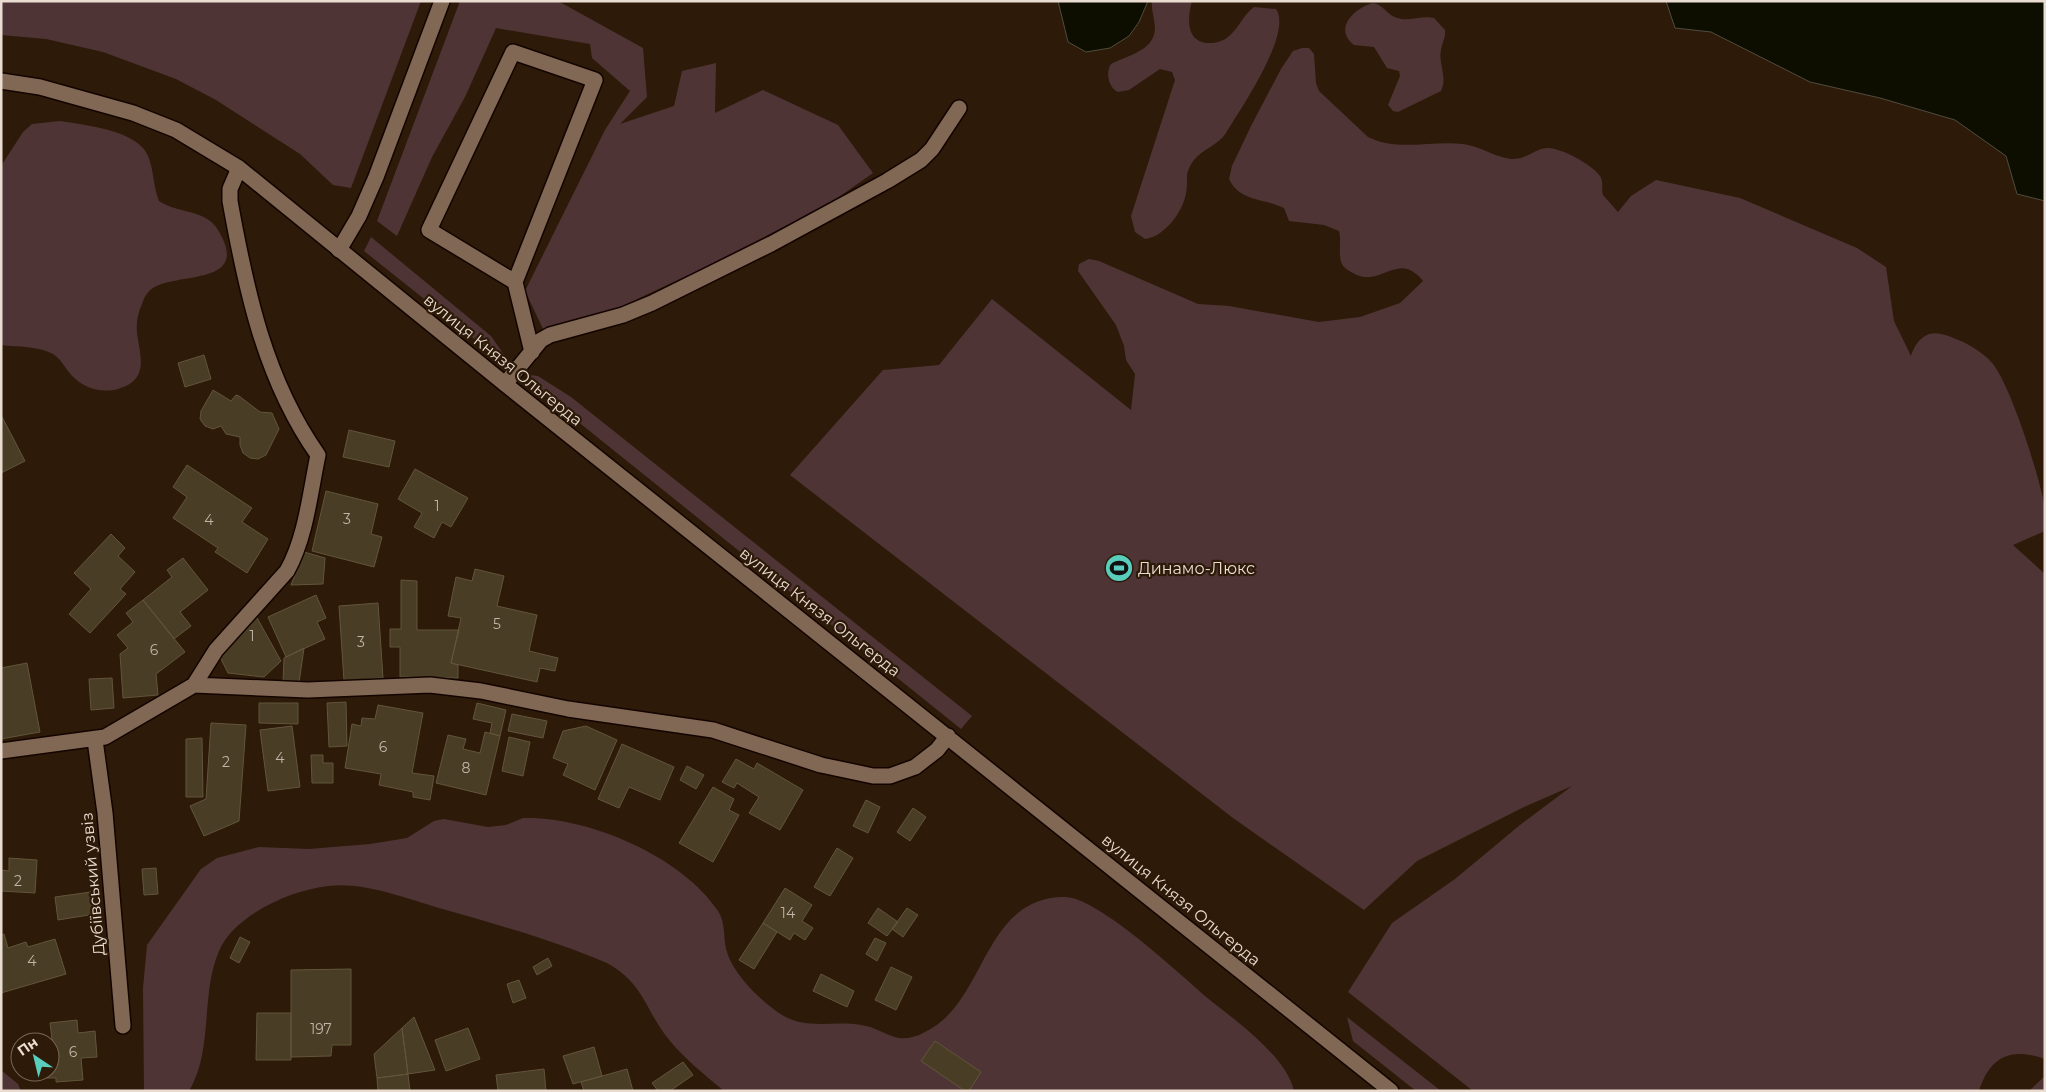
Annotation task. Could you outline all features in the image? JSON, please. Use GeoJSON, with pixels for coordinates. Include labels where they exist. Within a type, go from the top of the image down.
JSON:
{"type":"FeatureCollection","features":[{"type":"Feature","properties":{"kind":"street"},"geometry":{"type":"LineString","coordinates":[[339,250],[359,216],[376,177],[442,1]]}},
{"type":"Feature","properties":{"kind":"street"},"geometry":{"type":"LineString","coordinates":[[514,282],[429,230],[513,52],[595,80],[514,282],[532,352]]}},
{"type":"Feature","properties":{"kind":"street","name":"вулиця Князя Ольгерда"},"geometry":{"type":"LineString","coordinates":[[1,81],[66,93],[133,113],[176,130],[239,168],[505,384],[1391,1091]]}},
{"type":"Feature","properties":{"kind":"street"},"geometry":{"type":"LineString","coordinates":[[505,384],[541,340],[560,330],[622,315],[668,296],[771,244],[907,169],[932,149],[959,108]]}},
{"type":"Feature","properties":{"kind":"street"},"geometry":{"type":"LineString","coordinates":[[1,751],[95,740],[114,732],[194,685],[216,650],[287,571],[292,562],[301,535],[318,455],[298,426],[284,399],[258,329],[230,202],[230,189],[239,168]]}},
{"type":"Feature","properties":{"kind":"street"},"geometry":{"type":"LineString","coordinates":[[194,685],[308,690],[430,685],[482,691],[568,709],[719,731],[821,764],[873,776],[895,775],[915,767],[937,750],[948,736]]}},
{"type":"Feature","properties":{"kind":"street","name":"Дубіївський узвіз"},"geometry":{"type":"LineString","coordinates":[[95,740],[105,813],[123,1026]]}},
{"type":"Feature","properties":{"kind":"shaded area"},"geometry":{"type":"Polygon","coordinates":[[[1,1],[421,1],[351,188],[333,185],[300,154],[216,100],[176,79],[103,52],[46,39],[1,35],[1,1]]]}},
{"type":"Feature","properties":{"kind":"shaded area"},"geometry":{"type":"Polygon","coordinates":[[[460,1],[558,1],[643,48],[647,97],[620,124],[674,106],[682,71],[716,63],[715,113],[763,90],[838,125],[873,173],[829,204],[697,271],[616,309],[544,331],[525,291],[605,130],[630,91],[592,58],[590,44],[496,28],[465,97],[432,157],[397,236],[377,221],[460,1]]]}},
{"type":"Feature","properties":{"kind":"shaded area"},"geometry":{"type":"Polygon","coordinates":[[[1058,1],[1148,1],[1139,22],[1129,36],[1110,48],[1086,52],[1068,42],[1058,1]]]}},
{"type":"Feature","properties":{"kind":"shaded area"},"geometry":{"type":"Polygon","coordinates":[[[1152,1],[1192,1],[1189,15],[1190,29],[1196,39],[1202,42],[1215,43],[1222,41],[1232,33],[1254,7],[1276,9],[1279,20],[1277,35],[1271,53],[1242,107],[1223,137],[1198,156],[1191,165],[1187,173],[1187,188],[1184,200],[1177,215],[1166,229],[1159,234],[1145,239],[1135,232],[1131,216],[1175,80],[1172,72],[1160,69],[1129,90],[1118,92],[1110,84],[1108,72],[1111,64],[1138,52],[1150,43],[1155,29],[1152,1]]]}},
{"type":"Feature","properties":{"kind":"shaded area"},"geometry":{"type":"Polygon","coordinates":[[[1666,1],[2045,1],[2045,201],[2017,194],[2006,156],[1955,120],[1880,98],[1810,82],[1711,32],[1675,28],[1666,1]]]}},
{"type":"Feature","properties":{"kind":"shaded area"},"geometry":{"type":"Polygon","coordinates":[[[1373,3],[1397,18],[1434,18],[1445,30],[1440,55],[1444,81],[1441,91],[1398,112],[1393,111],[1388,105],[1400,76],[1399,71],[1387,68],[1374,47],[1354,45],[1348,39],[1345,32],[1346,26],[1353,14],[1373,3]]]}},
{"type":"Feature","properties":{"kind":"shaded area"},"geometry":{"type":"Polygon","coordinates":[[[1309,48],[1314,54],[1316,83],[1319,91],[1368,137],[1391,144],[1403,145],[1463,144],[1511,159],[1521,158],[1547,148],[1560,150],[1584,162],[1600,176],[1603,195],[1618,212],[1631,196],[1656,180],[1740,198],[1857,248],[1886,267],[1894,321],[1911,356],[1921,339],[1935,333],[1969,345],[1983,354],[1993,364],[2016,411],[2036,473],[2045,511],[2045,531],[2013,545],[2045,574],[2045,1059],[2022,1054],[2003,1057],[1989,1070],[1979,1091],[1473,1091],[1348,992],[1392,923],[1455,879],[1520,825],[1572,786],[1524,807],[1417,861],[1364,910],[1233,818],[790,475],[883,370],[939,365],[992,299],[1131,410],[1135,374],[1126,360],[1124,346],[1116,325],[1078,271],[1079,264],[1089,259],[1099,261],[1198,304],[1229,306],[1319,322],[1360,317],[1400,303],[1423,281],[1414,272],[1397,269],[1372,277],[1363,277],[1353,273],[1344,267],[1341,262],[1339,231],[1324,225],[1289,221],[1284,208],[1246,196],[1239,192],[1229,179],[1232,166],[1281,69],[1293,51],[1309,48]]]}},
{"type":"Feature","properties":{"kind":"shaded area"},"geometry":{"type":"Polygon","coordinates":[[[60,121],[109,130],[133,140],[142,147],[148,156],[159,201],[206,218],[218,230],[226,248],[226,260],[219,269],[208,274],[165,283],[147,293],[137,321],[141,358],[139,373],[135,380],[118,389],[104,391],[84,385],[73,377],[58,358],[47,351],[1,345],[1,166],[23,132],[32,124],[60,121]]]}},
{"type":"Feature","properties":{"kind":"shaded area"},"geometry":{"type":"Polygon","coordinates":[[[371,237],[491,336],[507,359],[502,361],[364,251],[371,237]]]}},
{"type":"Feature","properties":{"kind":"shaded area"},"geometry":{"type":"Polygon","coordinates":[[[530,375],[538,376],[571,397],[972,716],[961,729],[526,380],[530,375]]]}},
{"type":"Feature","properties":{"kind":"shaded area"},"geometry":{"type":"Polygon","coordinates":[[[523,818],[548,819],[603,832],[631,843],[681,873],[702,891],[721,916],[726,949],[737,972],[758,996],[782,1015],[792,1020],[812,1024],[855,1024],[866,1026],[899,1038],[917,1036],[943,1020],[958,1003],[994,942],[1008,923],[1024,908],[1050,898],[1064,897],[1076,899],[1108,916],[1125,928],[1243,1026],[1281,1064],[1294,1091],[724,1091],[676,1048],[662,1030],[637,989],[620,971],[607,963],[524,933],[398,896],[356,886],[342,885],[313,888],[281,899],[265,906],[237,926],[226,938],[213,968],[202,1058],[197,1075],[189,1091],[144,1091],[143,988],[147,945],[201,869],[217,858],[259,847],[309,849],[370,844],[407,838],[434,821],[444,819],[488,827],[506,825],[523,818]]]}},
{"type":"Feature","properties":{"kind":"shaded area"},"geometry":{"type":"Polygon","coordinates":[[[1347,1017],[1441,1091],[1416,1091],[1353,1041],[1347,1017]]]}},
{"type":"Feature","properties":{"kind":"shaded area"},"geometry":{"type":"Polygon","coordinates":[[[1,1070],[10,1077],[10,1082],[18,1084],[21,1091],[1,1091],[1,1070]]]}},
{"type":"Feature","properties":{"kind":"shaded area"},"geometry":{"type":"Polygon","coordinates":[[[2045,1076],[2045,1091],[2029,1091],[2031,1089],[2045,1076]]]}},
{"type":"Feature","properties":{"kind":"building"},"geometry":{"type":"Polygon","coordinates":[[[204,355],[211,379],[185,387],[178,363],[204,355]]]}},
{"type":"Feature","properties":{"kind":"building"},"geometry":{"type":"Polygon","coordinates":[[[213,390],[231,401],[236,395],[239,396],[260,412],[272,413],[279,429],[266,455],[258,459],[250,458],[243,453],[240,437],[226,434],[221,426],[213,429],[205,426],[200,419],[201,411],[213,390]]]}},
{"type":"Feature","properties":{"kind":"building"},"geometry":{"type":"Polygon","coordinates":[[[1,415],[25,461],[1,473],[1,415]]]}},
{"type":"Feature","properties":{"kind":"building"},"geometry":{"type":"Polygon","coordinates":[[[349,430],[395,441],[389,467],[343,457],[349,430]]]}},
{"type":"Feature","properties":{"kind":"building"},"geometry":{"type":"Polygon","coordinates":[[[187,465],[252,508],[242,522],[268,539],[247,573],[215,552],[218,548],[173,518],[187,497],[173,487],[187,465]]]}},
{"type":"Feature","properties":{"kind":"building"},"geometry":{"type":"Polygon","coordinates":[[[415,469],[468,498],[451,527],[442,522],[434,538],[414,527],[422,513],[398,499],[415,469]]]}},
{"type":"Feature","properties":{"kind":"building"},"geometry":{"type":"Polygon","coordinates":[[[326,491],[378,504],[371,534],[382,537],[374,567],[312,551],[326,491]]]}},
{"type":"Feature","properties":{"kind":"building"},"geometry":{"type":"Polygon","coordinates":[[[111,534],[125,548],[118,556],[135,572],[120,589],[126,594],[90,633],[69,614],[91,589],[74,573],[111,534]]]}},
{"type":"Feature","properties":{"kind":"building"},"geometry":{"type":"Polygon","coordinates":[[[304,552],[325,558],[323,584],[291,585],[304,552]]]}},
{"type":"Feature","properties":{"kind":"building"},"geometry":{"type":"Polygon","coordinates":[[[183,558],[208,590],[180,612],[191,626],[174,639],[143,600],[172,577],[167,570],[183,558]]]}},
{"type":"Feature","properties":{"kind":"building"},"geometry":{"type":"Polygon","coordinates":[[[475,569],[504,576],[497,606],[537,615],[529,651],[558,658],[555,671],[540,668],[537,682],[451,663],[461,618],[448,616],[456,577],[472,581],[475,569]]]}},
{"type":"Feature","properties":{"kind":"building"},"geometry":{"type":"Polygon","coordinates":[[[401,580],[417,581],[417,630],[459,630],[451,663],[458,665],[458,678],[400,677],[400,647],[390,647],[390,629],[401,629],[401,580]]]}},
{"type":"Feature","properties":{"kind":"building"},"geometry":{"type":"Polygon","coordinates":[[[316,595],[326,618],[317,622],[325,639],[286,657],[268,617],[316,595]]]}},
{"type":"Feature","properties":{"kind":"building"},"geometry":{"type":"Polygon","coordinates":[[[143,600],[185,652],[156,674],[158,695],[123,698],[120,654],[128,648],[117,635],[133,622],[126,613],[143,600]]]}},
{"type":"Feature","properties":{"kind":"building"},"geometry":{"type":"Polygon","coordinates":[[[378,603],[383,678],[344,681],[339,606],[378,603]]]}},
{"type":"Feature","properties":{"kind":"building"},"geometry":{"type":"Polygon","coordinates":[[[256,616],[281,661],[264,677],[228,673],[219,655],[256,616]]]}},
{"type":"Feature","properties":{"kind":"building"},"geometry":{"type":"Polygon","coordinates":[[[304,648],[299,683],[283,683],[284,658],[304,648]]]}},
{"type":"Feature","properties":{"kind":"building"},"geometry":{"type":"Polygon","coordinates":[[[27,663],[40,732],[1,739],[1,668],[27,663]]]}},
{"type":"Feature","properties":{"kind":"building"},"geometry":{"type":"Polygon","coordinates":[[[112,678],[114,708],[91,710],[89,679],[112,678]]]}},
{"type":"Feature","properties":{"kind":"building"},"geometry":{"type":"Polygon","coordinates":[[[346,702],[347,746],[329,747],[327,703],[346,702]]]}},
{"type":"Feature","properties":{"kind":"building"},"geometry":{"type":"Polygon","coordinates":[[[259,703],[298,703],[298,724],[259,723],[259,703]]]}},
{"type":"Feature","properties":{"kind":"building"},"geometry":{"type":"Polygon","coordinates":[[[477,703],[506,710],[500,736],[490,733],[492,723],[473,719],[477,703]]]}},
{"type":"Feature","properties":{"kind":"building"},"geometry":{"type":"Polygon","coordinates":[[[378,705],[423,713],[412,773],[434,776],[430,800],[413,797],[413,792],[379,785],[381,774],[345,768],[352,724],[361,726],[362,718],[375,719],[378,705]]]}},
{"type":"Feature","properties":{"kind":"building"},"geometry":{"type":"Polygon","coordinates":[[[512,714],[547,721],[543,738],[508,731],[512,714]]]}},
{"type":"Feature","properties":{"kind":"building"},"geometry":{"type":"Polygon","coordinates":[[[211,723],[246,725],[239,821],[204,836],[190,806],[206,799],[211,723]]]}},
{"type":"Feature","properties":{"kind":"building"},"geometry":{"type":"Polygon","coordinates":[[[292,726],[300,787],[268,791],[260,730],[292,726]]]}},
{"type":"Feature","properties":{"kind":"building"},"geometry":{"type":"Polygon","coordinates":[[[586,726],[617,740],[595,790],[563,775],[568,764],[553,758],[563,731],[586,726]]]}},
{"type":"Feature","properties":{"kind":"building"},"geometry":{"type":"Polygon","coordinates":[[[485,732],[500,736],[486,795],[436,783],[448,735],[466,739],[463,749],[480,753],[485,732]]]}},
{"type":"Feature","properties":{"kind":"building"},"geometry":{"type":"Polygon","coordinates":[[[509,737],[530,742],[523,776],[502,771],[509,737]]]}},
{"type":"Feature","properties":{"kind":"building"},"geometry":{"type":"Polygon","coordinates":[[[202,738],[203,797],[186,797],[186,739],[202,738]]]}},
{"type":"Feature","properties":{"kind":"building"},"geometry":{"type":"Polygon","coordinates":[[[622,744],[674,767],[660,800],[629,787],[619,808],[598,799],[622,744]]]}},
{"type":"Feature","properties":{"kind":"building"},"geometry":{"type":"Polygon","coordinates":[[[311,755],[323,755],[323,763],[333,763],[333,783],[312,783],[311,755]]]}},
{"type":"Feature","properties":{"kind":"building"},"geometry":{"type":"Polygon","coordinates":[[[736,759],[754,769],[757,763],[803,790],[780,830],[749,813],[759,797],[737,783],[734,788],[722,782],[736,759]]]}},
{"type":"Feature","properties":{"kind":"building"},"geometry":{"type":"Polygon","coordinates":[[[687,766],[704,775],[696,789],[680,780],[687,766]]]}},
{"type":"Feature","properties":{"kind":"building"},"geometry":{"type":"Polygon","coordinates":[[[713,787],[734,799],[729,810],[739,815],[713,862],[679,843],[713,787]]]}},
{"type":"Feature","properties":{"kind":"building"},"geometry":{"type":"Polygon","coordinates":[[[866,800],[880,807],[868,833],[853,826],[866,800]]]}},
{"type":"Feature","properties":{"kind":"building"},"geometry":{"type":"Polygon","coordinates":[[[913,808],[926,817],[910,841],[897,832],[913,808]]]}},
{"type":"Feature","properties":{"kind":"building"},"geometry":{"type":"Polygon","coordinates":[[[837,848],[853,858],[830,896],[814,887],[837,848]]]}},
{"type":"Feature","properties":{"kind":"building"},"geometry":{"type":"Polygon","coordinates":[[[9,858],[37,860],[35,893],[1,891],[1,870],[9,871],[9,858]]]}},
{"type":"Feature","properties":{"kind":"building"},"geometry":{"type":"Polygon","coordinates":[[[156,868],[158,894],[144,895],[142,869],[156,868]]]}},
{"type":"Feature","properties":{"kind":"building"},"geometry":{"type":"Polygon","coordinates":[[[785,888],[812,905],[802,921],[813,928],[805,940],[794,933],[790,940],[763,923],[785,888]]]}},
{"type":"Feature","properties":{"kind":"building"},"geometry":{"type":"Polygon","coordinates":[[[91,892],[95,914],[58,920],[55,897],[91,892]]]}},
{"type":"Feature","properties":{"kind":"building"},"geometry":{"type":"Polygon","coordinates":[[[878,908],[898,922],[887,936],[868,923],[878,908]]]}},
{"type":"Feature","properties":{"kind":"building"},"geometry":{"type":"Polygon","coordinates":[[[907,908],[918,915],[903,937],[892,929],[907,908]]]}},
{"type":"Feature","properties":{"kind":"building"},"geometry":{"type":"Polygon","coordinates":[[[763,923],[777,932],[754,969],[739,960],[763,923]]]}},
{"type":"Feature","properties":{"kind":"building"},"geometry":{"type":"Polygon","coordinates":[[[4,934],[8,948],[26,942],[28,947],[55,939],[66,974],[1,993],[1,935],[4,934]]]}},
{"type":"Feature","properties":{"kind":"building"},"geometry":{"type":"Polygon","coordinates":[[[240,937],[250,942],[239,963],[230,958],[240,937]]]}},
{"type":"Feature","properties":{"kind":"building"},"geometry":{"type":"Polygon","coordinates":[[[875,938],[886,943],[877,961],[866,954],[875,938]]]}},
{"type":"Feature","properties":{"kind":"building"},"geometry":{"type":"Polygon","coordinates":[[[548,958],[552,966],[537,975],[533,967],[548,958]]]}},
{"type":"Feature","properties":{"kind":"building"},"geometry":{"type":"Polygon","coordinates":[[[891,967],[912,977],[896,1010],[875,1000],[891,967]]]}},
{"type":"Feature","properties":{"kind":"building"},"geometry":{"type":"Polygon","coordinates":[[[351,969],[351,1045],[332,1045],[331,1056],[291,1057],[291,970],[351,969]]]}},
{"type":"Feature","properties":{"kind":"building"},"geometry":{"type":"Polygon","coordinates":[[[821,974],[854,991],[847,1007],[813,991],[821,974]]]}},
{"type":"Feature","properties":{"kind":"building"},"geometry":{"type":"Polygon","coordinates":[[[519,980],[526,998],[513,1003],[507,984],[519,980]]]}},
{"type":"Feature","properties":{"kind":"building"},"geometry":{"type":"Polygon","coordinates":[[[257,1013],[291,1013],[291,1060],[256,1060],[257,1013]]]}},
{"type":"Feature","properties":{"kind":"building"},"geometry":{"type":"Polygon","coordinates":[[[414,1017],[435,1070],[408,1074],[402,1028],[414,1017]]]}},
{"type":"Feature","properties":{"kind":"building"},"geometry":{"type":"Polygon","coordinates":[[[77,1020],[78,1033],[95,1031],[97,1057],[81,1058],[83,1080],[60,1082],[60,1032],[51,1032],[50,1023],[77,1020]]]}},
{"type":"Feature","properties":{"kind":"building"},"geometry":{"type":"Polygon","coordinates":[[[402,1028],[408,1074],[377,1078],[374,1054],[402,1028]]]}},
{"type":"Feature","properties":{"kind":"building"},"geometry":{"type":"Polygon","coordinates":[[[468,1028],[480,1059],[446,1071],[435,1040],[468,1028]]]}},
{"type":"Feature","properties":{"kind":"building"},"geometry":{"type":"Polygon","coordinates":[[[935,1041],[981,1072],[969,1091],[965,1091],[921,1061],[935,1041]]]}},
{"type":"Feature","properties":{"kind":"building"},"geometry":{"type":"Polygon","coordinates":[[[594,1047],[602,1076],[573,1084],[563,1056],[594,1047]]]}},
{"type":"Feature","properties":{"kind":"building"},"geometry":{"type":"Polygon","coordinates":[[[683,1062],[693,1075],[670,1091],[658,1091],[652,1083],[683,1062]]]}},
{"type":"Feature","properties":{"kind":"building"},"geometry":{"type":"Polygon","coordinates":[[[544,1069],[546,1091],[498,1091],[496,1075],[544,1069]]]}},
{"type":"Feature","properties":{"kind":"building"},"geometry":{"type":"Polygon","coordinates":[[[627,1069],[633,1091],[584,1091],[581,1082],[627,1069]]]}},
{"type":"Feature","properties":{"kind":"building"},"geometry":{"type":"Polygon","coordinates":[[[408,1074],[410,1091],[378,1091],[377,1078],[408,1074]]]}},
{"type":"Feature","properties":{"kind":"place","name":"Динамо-Люкс"},"geometry":{"type":"Point","coordinates":[1119,568]}}]}
